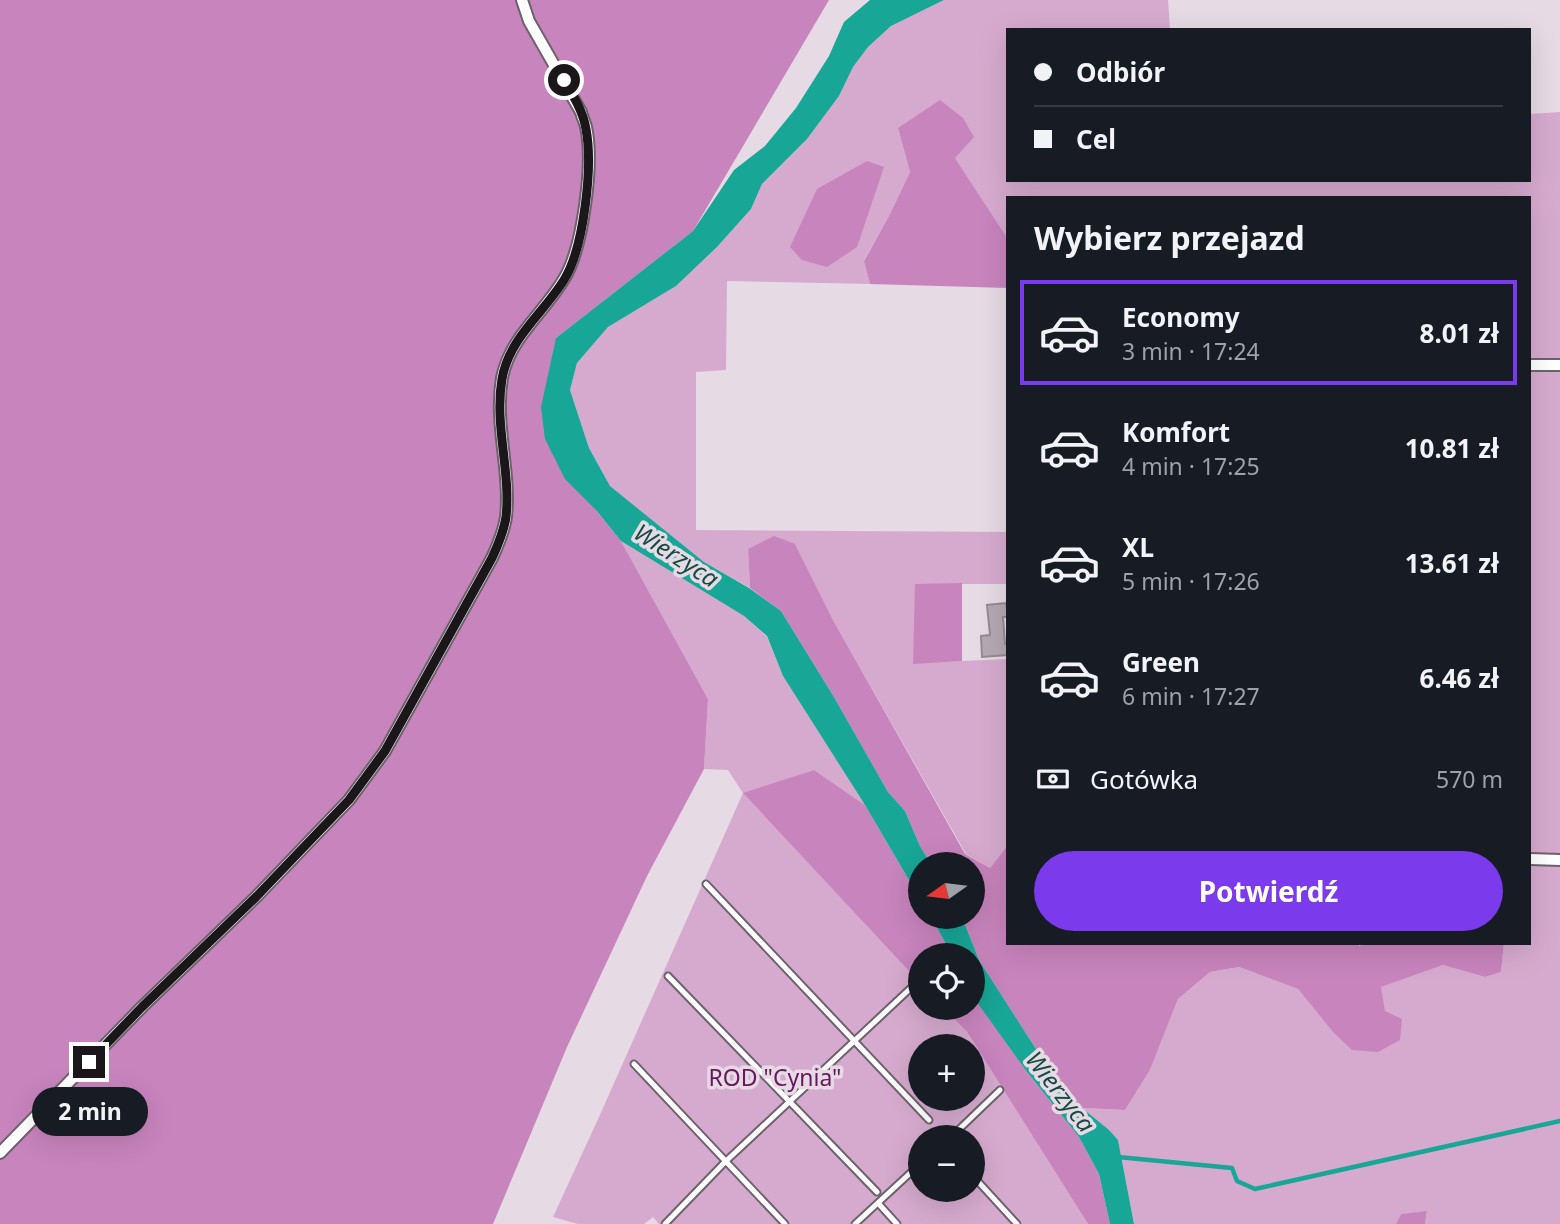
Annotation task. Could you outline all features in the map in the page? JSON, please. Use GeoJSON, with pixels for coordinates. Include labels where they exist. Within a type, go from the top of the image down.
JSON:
{"type":"FeatureCollection","features":[{"type":"Feature","properties":{"kind":"street"},"geometry":{"type":"LineString","coordinates":[[0,1153],[349,800],[385,751],[492,558],[506,519],[507,495],[500,399],[506,363],[515,345],[565,279],[579,243],[588,166],[586,127],[581,112],[529,21],[522,0]]}},
{"type":"Feature","properties":{"kind":"street"},"geometry":{"type":"LineString","coordinates":[[1531,365],[1560,365]]}},
{"type":"Feature","properties":{"kind":"street"},"geometry":{"type":"LineString","coordinates":[[1531,859],[1560,860]]}},
{"type":"Feature","properties":{"kind":"lane"},"geometry":{"type":"LineString","coordinates":[[706,884],[929,1121]]}},
{"type":"Feature","properties":{"kind":"lane"},"geometry":{"type":"LineString","coordinates":[[668,976],[877,1192]]}},
{"type":"Feature","properties":{"kind":"lane"},"geometry":{"type":"LineString","coordinates":[[665,1224],[725,1161],[908,991]]}},
{"type":"Feature","properties":{"kind":"lane"},"geometry":{"type":"LineString","coordinates":[[634,1064],[785,1224]]}},
{"type":"Feature","properties":{"kind":"lane"},"geometry":{"type":"LineString","coordinates":[[964,1125],[1000,1090]]}},
{"type":"Feature","properties":{"kind":"lane"},"geometry":{"type":"LineString","coordinates":[[855,1224],[908,1175]]}},
{"type":"Feature","properties":{"kind":"lane"},"geometry":{"type":"LineString","coordinates":[[985,1190],[1017,1224]]}},
{"type":"Feature","properties":{"kind":"lane"},"geometry":{"type":"LineString","coordinates":[[878,1203],[897,1224]]}},
{"type":"Feature","properties":{"kind":"green space"},"geometry":{"type":"Polygon","coordinates":[[[944,0],[1168,0],[1170,28],[1006,28],[1006,182],[1531,182],[1531,114],[1560,112],[1560,361],[1531,360],[1531,196],[1006,196],[1006,236],[955,158],[898,128],[910,172],[864,260],[870,284],[727,281],[726,370],[696,372],[696,530],[1006,532],[1006,584],[916,584],[914,663],[1006,659],[1006,848],[990,868],[985,865],[985,852],[965,852],[833,620],[795,544],[748,549],[750,588],[704,562],[610,486],[589,448],[570,390],[577,363],[608,327],[676,286],[717,247],[751,209],[762,184],[807,139],[839,96],[853,67],[868,47],[891,26],[944,0]]]}},
{"type":"Feature","properties":{"kind":"green space"},"geometry":{"type":"Polygon","coordinates":[[[1531,370],[1560,371],[1560,855],[1531,853],[1531,370]]]}},
{"type":"Feature","properties":{"kind":"green space","name":"ROD \"Cynia\""},"geometry":{"type":"Polygon","coordinates":[[[621,541],[744,616],[767,637],[783,676],[865,805],[814,770],[744,794],[908,970],[908,1020],[956,1020],[968,1034],[908,1034],[908,1111],[985,1111],[985,1061],[1088,1224],[659,1224],[653,1217],[644,1224],[578,1224],[553,1217],[743,793],[728,770],[704,769],[708,699],[621,541]]]}},
{"type":"Feature","properties":{"kind":"green space"},"geometry":{"type":"Polygon","coordinates":[[[1531,862],[1560,864],[1560,1224],[1425,1224],[1427,1212],[1401,1214],[1396,1224],[1134,1224],[1118,1140],[1082,1108],[1125,1110],[1150,1070],[1178,999],[1210,972],[1239,967],[1298,989],[1332,1031],[1385,1011],[1380,987],[1443,965],[1485,977],[1501,972],[1504,945],[1531,945],[1531,862]]]}},
{"type":"Feature","properties":{"kind":"shaded area"},"geometry":{"type":"Polygon","coordinates":[[[0,0],[829,0],[693,231],[556,338],[596,510],[621,541],[708,699],[704,769],[647,876],[567,1047],[493,1224],[0,1224],[0,0]]]}},
{"type":"Feature","properties":{"kind":"shaded area"},"geometry":{"type":"Polygon","coordinates":[[[940,100],[963,118],[974,137],[955,158],[1006,236],[1006,288],[870,284],[864,261],[910,172],[898,128],[940,100]]]}},
{"type":"Feature","properties":{"kind":"shaded area"},"geometry":{"type":"Polygon","coordinates":[[[867,161],[884,167],[857,247],[827,267],[802,260],[790,247],[817,189],[867,161]]]}},
{"type":"Feature","properties":{"kind":"shaded area"},"geometry":{"type":"Polygon","coordinates":[[[774,536],[795,544],[833,620],[964,852],[924,852],[905,811],[888,792],[781,611],[750,588],[748,549],[774,536]]]}},
{"type":"Feature","properties":{"kind":"shaded area"},"geometry":{"type":"Polygon","coordinates":[[[962,583],[962,661],[913,664],[915,584],[962,583]]]}},
{"type":"Feature","properties":{"kind":"shaded area"},"geometry":{"type":"Polygon","coordinates":[[[814,770],[865,805],[908,878],[908,929],[938,929],[945,943],[908,943],[908,970],[743,793],[814,770]]]}},
{"type":"Feature","properties":{"kind":"shaded area"},"geometry":{"type":"Polygon","coordinates":[[[1006,848],[1006,945],[1504,945],[1501,972],[1485,977],[1443,965],[1381,987],[1385,1011],[1402,1019],[1400,1040],[1378,1052],[1352,1050],[1332,1031],[1298,989],[1239,967],[1210,972],[1178,999],[1150,1070],[1125,1110],[1082,1108],[1054,1077],[985,969],[985,943],[972,943],[967,929],[985,929],[985,865],[990,868],[1006,848]]]}},
{"type":"Feature","properties":{"kind":"shaded area"},"geometry":{"type":"Polygon","coordinates":[[[985,1013],[1027,1072],[1079,1137],[1099,1174],[1110,1224],[1088,1224],[985,1061],[985,1034],[967,1032],[956,1020],[985,1020],[985,1013]]]}},
{"type":"Feature","properties":{"kind":"shaded area"},"geometry":{"type":"Polygon","coordinates":[[[1427,1211],[1425,1224],[1396,1224],[1401,1214],[1427,1211]]]}},
{"type":"Feature","properties":{"kind":"water","name":"Wierzyca"},"geometry":{"type":"Polygon","coordinates":[[[870,0],[944,0],[891,26],[868,47],[853,67],[839,96],[807,139],[762,184],[751,209],[717,247],[676,286],[608,327],[577,363],[570,390],[589,448],[610,486],[704,562],[749,588],[781,611],[888,792],[905,811],[924,852],[908,852],[908,878],[783,676],[767,636],[744,616],[621,541],[596,510],[565,479],[545,439],[541,407],[556,338],[693,231],[734,170],[765,146],[796,108],[829,56],[844,22],[870,0]]]}},
{"type":"Feature","properties":{"kind":"water"},"geometry":{"type":"Polygon","coordinates":[[[938,929],[967,929],[972,943],[945,943],[938,929]]]}},
{"type":"Feature","properties":{"kind":"water","name":"Wierzyca"},"geometry":{"type":"Polygon","coordinates":[[[985,969],[1054,1077],[1082,1108],[1118,1140],[1134,1224],[1110,1224],[1099,1174],[1079,1137],[1027,1072],[985,1013],[985,969]]]}},
{"type":"Feature","properties":{"kind":"building"},"geometry":{"type":"Polygon","coordinates":[[[1006,603],[1006,617],[1003,617],[1006,655],[982,657],[981,636],[990,635],[987,605],[1006,603]]]}},
{"type":"Feature","properties":{"kind":"waterway"},"geometry":{"type":"LineString","coordinates":[[1118,1157],[1232,1168],[1237,1181],[1255,1189],[1560,1121]]}},
{"type":"Feature","properties":{"kind":"route"},"geometry":{"type":"LineString","coordinates":[[89,1062],[257,896],[349,800],[385,751],[481,581],[500,540],[506,519],[507,495],[500,399],[506,363],[527,327],[565,279],[579,243],[586,197],[588,146],[581,112],[564,80]]}}]}
